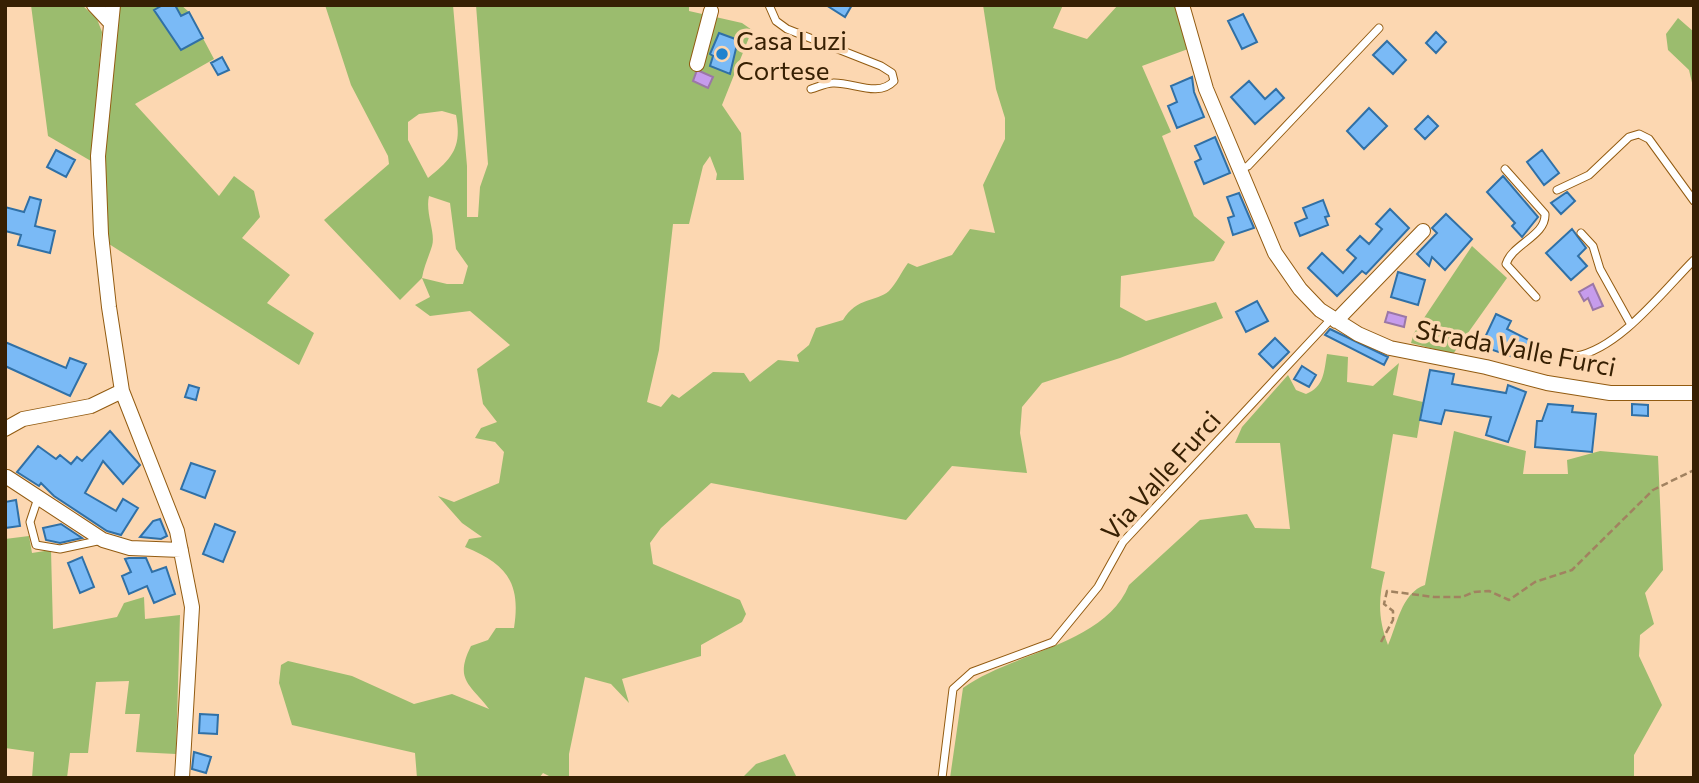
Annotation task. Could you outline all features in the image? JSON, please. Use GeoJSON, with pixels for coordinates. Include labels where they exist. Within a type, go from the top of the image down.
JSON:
{"type":"FeatureCollection","features":[{"type":"Feature","properties":{"kind":"street"},"geometry":{"type":"LineString","coordinates":[[113,5],[109,21],[99,146],[99,207],[108,307],[122,391],[177,531],[192,607],[182,778]]}},
{"type":"Feature","properties":{"kind":"street","name":"Strada Valle Furci"},"geometry":{"type":"LineString","coordinates":[[1182,5],[1198,67],[1275,253],[1300,289],[1334,319],[1390,348],[1547,383],[1610,393],[1694,393]]}},
{"type":"Feature","properties":{"kind":"street"},"geometry":{"type":"LineString","coordinates":[[97,6],[109,21]]}},
{"type":"Feature","properties":{"kind":"street"},"geometry":{"type":"LineString","coordinates":[[697,64],[711,11]]}},
{"type":"Feature","properties":{"kind":"street"},"geometry":{"type":"LineString","coordinates":[[1334,319],[1423,231]]}},
{"type":"Feature","properties":{"kind":"street"},"geometry":{"type":"LineString","coordinates":[[5,429],[23,419],[91,406],[122,391]]}},
{"type":"Feature","properties":{"kind":"street"},"geometry":{"type":"LineString","coordinates":[[6,476],[103,540],[130,548],[181,550]]}},
{"type":"Feature","properties":{"kind":"lane"},"geometry":{"type":"LineString","coordinates":[[769,5],[776,21],[787,29],[881,66],[892,73],[894,81],[888,88],[878,90],[831,83],[811,89]]}},
{"type":"Feature","properties":{"kind":"lane"},"geometry":{"type":"LineString","coordinates":[[1240,169],[1248,166],[1379,28]]}},
{"type":"Feature","properties":{"kind":"lane"},"geometry":{"type":"LineString","coordinates":[[1557,190],[1589,175],[1629,137],[1639,134],[1649,139],[1694,201]]}},
{"type":"Feature","properties":{"kind":"lane"},"geometry":{"type":"LineString","coordinates":[[1505,169],[1545,214],[1543,225],[1511,255],[1506,264],[1536,297]]}},
{"type":"Feature","properties":{"kind":"lane"},"geometry":{"type":"LineString","coordinates":[[1581,233],[1593,246],[1600,269],[1630,323]]}},
{"type":"Feature","properties":{"kind":"lane"},"geometry":{"type":"LineString","coordinates":[[1576,356],[1605,346],[1694,260]]}},
{"type":"Feature","properties":{"kind":"lane","name":"Via Valle Furci"},"geometry":{"type":"LineString","coordinates":[[942,778],[953,688],[972,672],[1053,642],[1098,587],[1123,542],[1334,319]]}},
{"type":"Feature","properties":{"kind":"lane"},"geometry":{"type":"LineString","coordinates":[[38,498],[30,522],[36,545],[60,549],[103,540]]}},
{"type":"Feature","properties":{"kind":"path"},"geometry":{"type":"LineString","coordinates":[[1381,642],[1393,620],[1393,611],[1384,604],[1387,591],[1434,597],[1462,597],[1474,592],[1489,591],[1509,600],[1535,582],[1572,570],[1653,490],[1694,470]]}},
{"type":"Feature","properties":{"kind":"green space"},"geometry":{"type":"Polygon","coordinates":[[[31,5],[82,5],[97,19],[102,32],[91,161],[48,136],[31,5]]]}},
{"type":"Feature","properties":{"kind":"green space"},"geometry":{"type":"Polygon","coordinates":[[[117,5],[181,5],[189,12],[214,59],[135,104],[219,196],[234,176],[254,191],[260,217],[242,238],[290,275],[267,303],[314,333],[299,365],[109,244],[102,140],[117,5]]]}},
{"type":"Feature","properties":{"kind":"green space"},"geometry":{"type":"Polygon","coordinates":[[[325,5],[453,5],[467,166],[467,217],[478,217],[480,187],[488,164],[476,5],[689,5],[689,11],[742,23],[752,30],[722,105],[741,133],[744,180],[716,180],[717,174],[710,156],[703,166],[689,224],[673,224],[659,350],[647,402],[661,407],[672,394],[679,398],[713,372],[744,373],[750,382],[778,360],[799,362],[797,355],[809,345],[816,328],[843,320],[854,307],[889,291],[908,263],[917,267],[952,255],[970,229],[995,233],[983,185],[1005,139],[1005,118],[996,89],[983,5],[1063,5],[1053,28],[1087,39],[1118,5],[1176,5],[1188,49],[1142,66],[1171,132],[1162,136],[1194,216],[1225,242],[1214,261],[1121,276],[1120,307],[1146,321],[1216,302],[1223,318],[1120,358],[1042,383],[1022,407],[1020,433],[1027,473],[952,466],[906,520],[711,483],[661,528],[650,543],[653,564],[740,600],[746,614],[742,622],[701,645],[701,656],[622,679],[629,703],[611,684],[585,677],[569,754],[569,778],[553,778],[543,773],[539,778],[417,778],[415,753],[292,725],[279,683],[281,665],[288,661],[352,676],[414,704],[452,694],[489,709],[470,687],[464,667],[471,646],[488,640],[496,628],[514,628],[516,612],[513,587],[501,568],[465,547],[469,539],[482,537],[462,523],[438,496],[454,502],[499,483],[504,452],[495,442],[475,438],[481,428],[497,422],[483,404],[477,369],[510,345],[470,311],[430,316],[415,305],[430,297],[422,278],[400,300],[324,220],[389,164],[388,156],[351,85],[325,5]],[[442,111],[419,114],[408,122],[408,140],[428,178],[454,151],[458,136],[456,115],[442,111]],[[429,196],[428,209],[433,241],[422,278],[447,284],[463,284],[468,266],[456,249],[450,203],[429,196]]]}},
{"type":"Feature","properties":{"kind":"green space"},"geometry":{"type":"Polygon","coordinates":[[[1678,18],[1694,32],[1694,91],[1689,70],[1668,50],[1666,34],[1678,18]]]}},
{"type":"Feature","properties":{"kind":"green space"},"geometry":{"type":"Polygon","coordinates":[[[1472,246],[1507,278],[1453,354],[1411,343],[1414,333],[1472,246]]]}},
{"type":"Feature","properties":{"kind":"green space"},"geometry":{"type":"Polygon","coordinates":[[[1327,354],[1348,357],[1347,382],[1373,386],[1399,363],[1393,395],[1423,402],[1417,438],[1393,434],[1371,568],[1385,572],[1380,609],[1388,645],[1405,602],[1417,589],[1425,585],[1454,431],[1526,451],[1523,474],[1568,474],[1567,460],[1600,451],[1658,456],[1663,570],[1645,593],[1654,624],[1640,635],[1639,656],[1662,705],[1634,755],[1634,778],[950,778],[963,688],[1006,665],[1055,646],[1100,621],[1117,605],[1129,585],[1200,520],[1247,514],[1255,528],[1290,529],[1280,443],[1235,443],[1242,427],[1288,375],[1296,390],[1306,394],[1312,391],[1320,383],[1327,354]]]}},
{"type":"Feature","properties":{"kind":"green space"},"geometry":{"type":"Polygon","coordinates":[[[29,536],[32,553],[51,550],[53,629],[117,617],[124,603],[144,597],[145,619],[180,615],[176,754],[136,752],[140,714],[125,714],[129,681],[96,682],[88,753],[70,753],[67,778],[32,778],[34,752],[5,748],[5,539],[29,536]]]}},
{"type":"Feature","properties":{"kind":"green space"},"geometry":{"type":"Polygon","coordinates":[[[785,754],[797,778],[742,778],[756,764],[785,754]]]}},
{"type":"Feature","properties":{"kind":"shaded area"},"geometry":{"type":"Polygon","coordinates":[[[697,70],[713,77],[708,88],[693,81],[697,70]]]}},
{"type":"Feature","properties":{"kind":"shaded area"},"geometry":{"type":"Polygon","coordinates":[[[1593,284],[1603,306],[1593,310],[1588,298],[1584,301],[1579,292],[1593,284]]]}},
{"type":"Feature","properties":{"kind":"shaded area"},"geometry":{"type":"Polygon","coordinates":[[[1388,312],[1406,317],[1404,327],[1385,322],[1388,312]]]}},
{"type":"Feature","properties":{"kind":"building"},"geometry":{"type":"Polygon","coordinates":[[[163,5],[175,5],[181,16],[189,12],[203,38],[181,50],[154,10],[163,5]]]}},
{"type":"Feature","properties":{"kind":"building"},"geometry":{"type":"Polygon","coordinates":[[[826,5],[852,5],[845,17],[826,5]]]}},
{"type":"Feature","properties":{"kind":"building"},"geometry":{"type":"Polygon","coordinates":[[[1243,14],[1257,42],[1242,49],[1228,21],[1243,14]]]}},
{"type":"Feature","properties":{"kind":"building"},"geometry":{"type":"Polygon","coordinates":[[[1436,32],[1446,42],[1436,53],[1426,43],[1436,32]]]}},
{"type":"Feature","properties":{"kind":"building","name":"Casa Luzi Cortese"},"geometry":{"type":"Polygon","coordinates":[[[719,33],[738,40],[730,74],[710,66],[713,56],[710,54],[719,33]]]}},
{"type":"Feature","properties":{"kind":"building"},"geometry":{"type":"Polygon","coordinates":[[[1387,41],[1406,60],[1393,74],[1373,55],[1387,41]]]}},
{"type":"Feature","properties":{"kind":"building"},"geometry":{"type":"Polygon","coordinates":[[[222,57],[229,70],[218,75],[211,63],[222,57]]]}},
{"type":"Feature","properties":{"kind":"building"},"geometry":{"type":"Polygon","coordinates":[[[1192,77],[1194,92],[1204,117],[1177,128],[1168,106],[1177,102],[1171,86],[1192,77]]]}},
{"type":"Feature","properties":{"kind":"building"},"geometry":{"type":"Polygon","coordinates":[[[1249,81],[1265,99],[1276,89],[1284,98],[1255,124],[1231,97],[1249,81]]]}},
{"type":"Feature","properties":{"kind":"building"},"geometry":{"type":"Polygon","coordinates":[[[1369,108],[1387,126],[1364,149],[1347,131],[1369,108]]]}},
{"type":"Feature","properties":{"kind":"building"},"geometry":{"type":"Polygon","coordinates":[[[1428,116],[1438,126],[1425,139],[1415,129],[1428,116]]]}},
{"type":"Feature","properties":{"kind":"building"},"geometry":{"type":"Polygon","coordinates":[[[1215,137],[1230,173],[1204,184],[1195,162],[1201,159],[1195,146],[1215,137]]]}},
{"type":"Feature","properties":{"kind":"building"},"geometry":{"type":"Polygon","coordinates":[[[56,150],[75,160],[66,177],[47,167],[56,150]]]}},
{"type":"Feature","properties":{"kind":"building"},"geometry":{"type":"Polygon","coordinates":[[[1542,150],[1559,173],[1544,185],[1527,162],[1542,150]]]}},
{"type":"Feature","properties":{"kind":"building"},"geometry":{"type":"Polygon","coordinates":[[[1503,176],[1538,217],[1522,237],[1512,226],[1515,223],[1487,192],[1503,176]]]}},
{"type":"Feature","properties":{"kind":"building"},"geometry":{"type":"Polygon","coordinates":[[[1567,192],[1575,201],[1561,214],[1551,203],[1567,192]]]}},
{"type":"Feature","properties":{"kind":"building"},"geometry":{"type":"Polygon","coordinates":[[[1239,193],[1254,228],[1233,235],[1228,218],[1234,216],[1227,197],[1239,193]]]}},
{"type":"Feature","properties":{"kind":"building"},"geometry":{"type":"Polygon","coordinates":[[[30,197],[41,200],[35,226],[55,231],[50,253],[18,245],[21,235],[5,231],[5,207],[24,212],[30,197]]]}},
{"type":"Feature","properties":{"kind":"building"},"geometry":{"type":"Polygon","coordinates":[[[1323,200],[1329,216],[1325,217],[1328,225],[1300,236],[1295,223],[1307,218],[1303,208],[1323,200]]]}},
{"type":"Feature","properties":{"kind":"building"},"geometry":{"type":"Polygon","coordinates":[[[1390,209],[1409,228],[1366,274],[1362,271],[1337,296],[1308,268],[1322,253],[1343,273],[1356,258],[1347,250],[1360,236],[1369,244],[1382,229],[1376,224],[1390,209]]]}},
{"type":"Feature","properties":{"kind":"building"},"geometry":{"type":"Polygon","coordinates":[[[1446,214],[1472,239],[1445,270],[1432,257],[1429,266],[1417,254],[1437,233],[1432,228],[1446,214]]]}},
{"type":"Feature","properties":{"kind":"building"},"geometry":{"type":"Polygon","coordinates":[[[1572,229],[1586,248],[1578,256],[1587,266],[1571,280],[1546,253],[1572,229]]]}},
{"type":"Feature","properties":{"kind":"building"},"geometry":{"type":"Polygon","coordinates":[[[1398,272],[1425,280],[1418,305],[1391,297],[1398,272]]]}},
{"type":"Feature","properties":{"kind":"building"},"geometry":{"type":"Polygon","coordinates":[[[1257,301],[1268,321],[1246,332],[1236,312],[1257,301]]]}},
{"type":"Feature","properties":{"kind":"building"},"geometry":{"type":"Polygon","coordinates":[[[1496,314],[1511,321],[1507,329],[1531,341],[1522,360],[1481,346],[1496,314]]]}},
{"type":"Feature","properties":{"kind":"building"},"geometry":{"type":"Polygon","coordinates":[[[1330,329],[1388,357],[1384,365],[1325,335],[1330,329]]]}},
{"type":"Feature","properties":{"kind":"building"},"geometry":{"type":"Polygon","coordinates":[[[1275,338],[1289,352],[1273,368],[1259,354],[1275,338]]]}},
{"type":"Feature","properties":{"kind":"building"},"geometry":{"type":"Polygon","coordinates":[[[5,342],[66,368],[70,358],[86,364],[70,396],[5,366],[5,342]]]}},
{"type":"Feature","properties":{"kind":"building"},"geometry":{"type":"Polygon","coordinates":[[[1302,366],[1316,375],[1309,387],[1294,379],[1302,366]]]}},
{"type":"Feature","properties":{"kind":"building"},"geometry":{"type":"Polygon","coordinates":[[[1430,370],[1454,374],[1452,384],[1506,393],[1508,385],[1526,392],[1508,442],[1486,435],[1491,417],[1445,410],[1441,424],[1420,420],[1430,370]]]}},
{"type":"Feature","properties":{"kind":"building"},"geometry":{"type":"Polygon","coordinates":[[[189,385],[199,388],[196,400],[185,397],[189,385]]]}},
{"type":"Feature","properties":{"kind":"building"},"geometry":{"type":"Polygon","coordinates":[[[1548,404],[1573,406],[1572,412],[1596,414],[1592,452],[1535,447],[1537,421],[1542,421],[1548,404]]]}},
{"type":"Feature","properties":{"kind":"building"},"geometry":{"type":"Polygon","coordinates":[[[1632,404],[1648,405],[1648,416],[1632,415],[1632,404]]]}},
{"type":"Feature","properties":{"kind":"building"},"geometry":{"type":"Polygon","coordinates":[[[110,431],[140,465],[123,484],[103,461],[85,493],[116,511],[123,499],[138,508],[121,535],[107,531],[54,496],[41,483],[39,486],[17,472],[38,446],[56,459],[60,455],[71,464],[77,457],[82,461],[110,431]]]}},
{"type":"Feature","properties":{"kind":"building"},"geometry":{"type":"Polygon","coordinates":[[[191,463],[215,471],[205,498],[181,489],[191,463]]]}},
{"type":"Feature","properties":{"kind":"building"},"geometry":{"type":"Polygon","coordinates":[[[16,500],[20,526],[5,528],[5,502],[16,500]]]}},
{"type":"Feature","properties":{"kind":"building"},"geometry":{"type":"Polygon","coordinates":[[[160,519],[167,536],[161,539],[140,537],[153,521],[160,519]]]}},
{"type":"Feature","properties":{"kind":"building"},"geometry":{"type":"Polygon","coordinates":[[[61,524],[82,538],[60,543],[46,540],[43,528],[61,524]]]}},
{"type":"Feature","properties":{"kind":"building"},"geometry":{"type":"Polygon","coordinates":[[[215,524],[235,532],[223,562],[203,554],[215,524]]]}},
{"type":"Feature","properties":{"kind":"building"},"geometry":{"type":"Polygon","coordinates":[[[82,557],[94,587],[80,593],[68,563],[82,557]]]}},
{"type":"Feature","properties":{"kind":"building"},"geometry":{"type":"Polygon","coordinates":[[[146,558],[152,572],[166,567],[175,594],[154,603],[147,586],[129,594],[122,576],[131,572],[125,559],[146,558]]]}},
{"type":"Feature","properties":{"kind":"building"},"geometry":{"type":"Polygon","coordinates":[[[200,714],[218,715],[217,734],[199,733],[200,714]]]}},
{"type":"Feature","properties":{"kind":"building"},"geometry":{"type":"Polygon","coordinates":[[[194,752],[211,757],[206,773],[192,769],[194,752]]]}},
{"type":"Feature","properties":{"kind":"place","name":"Casa Luzi Cortese"},"geometry":{"type":"Point","coordinates":[722,54]}}]}
